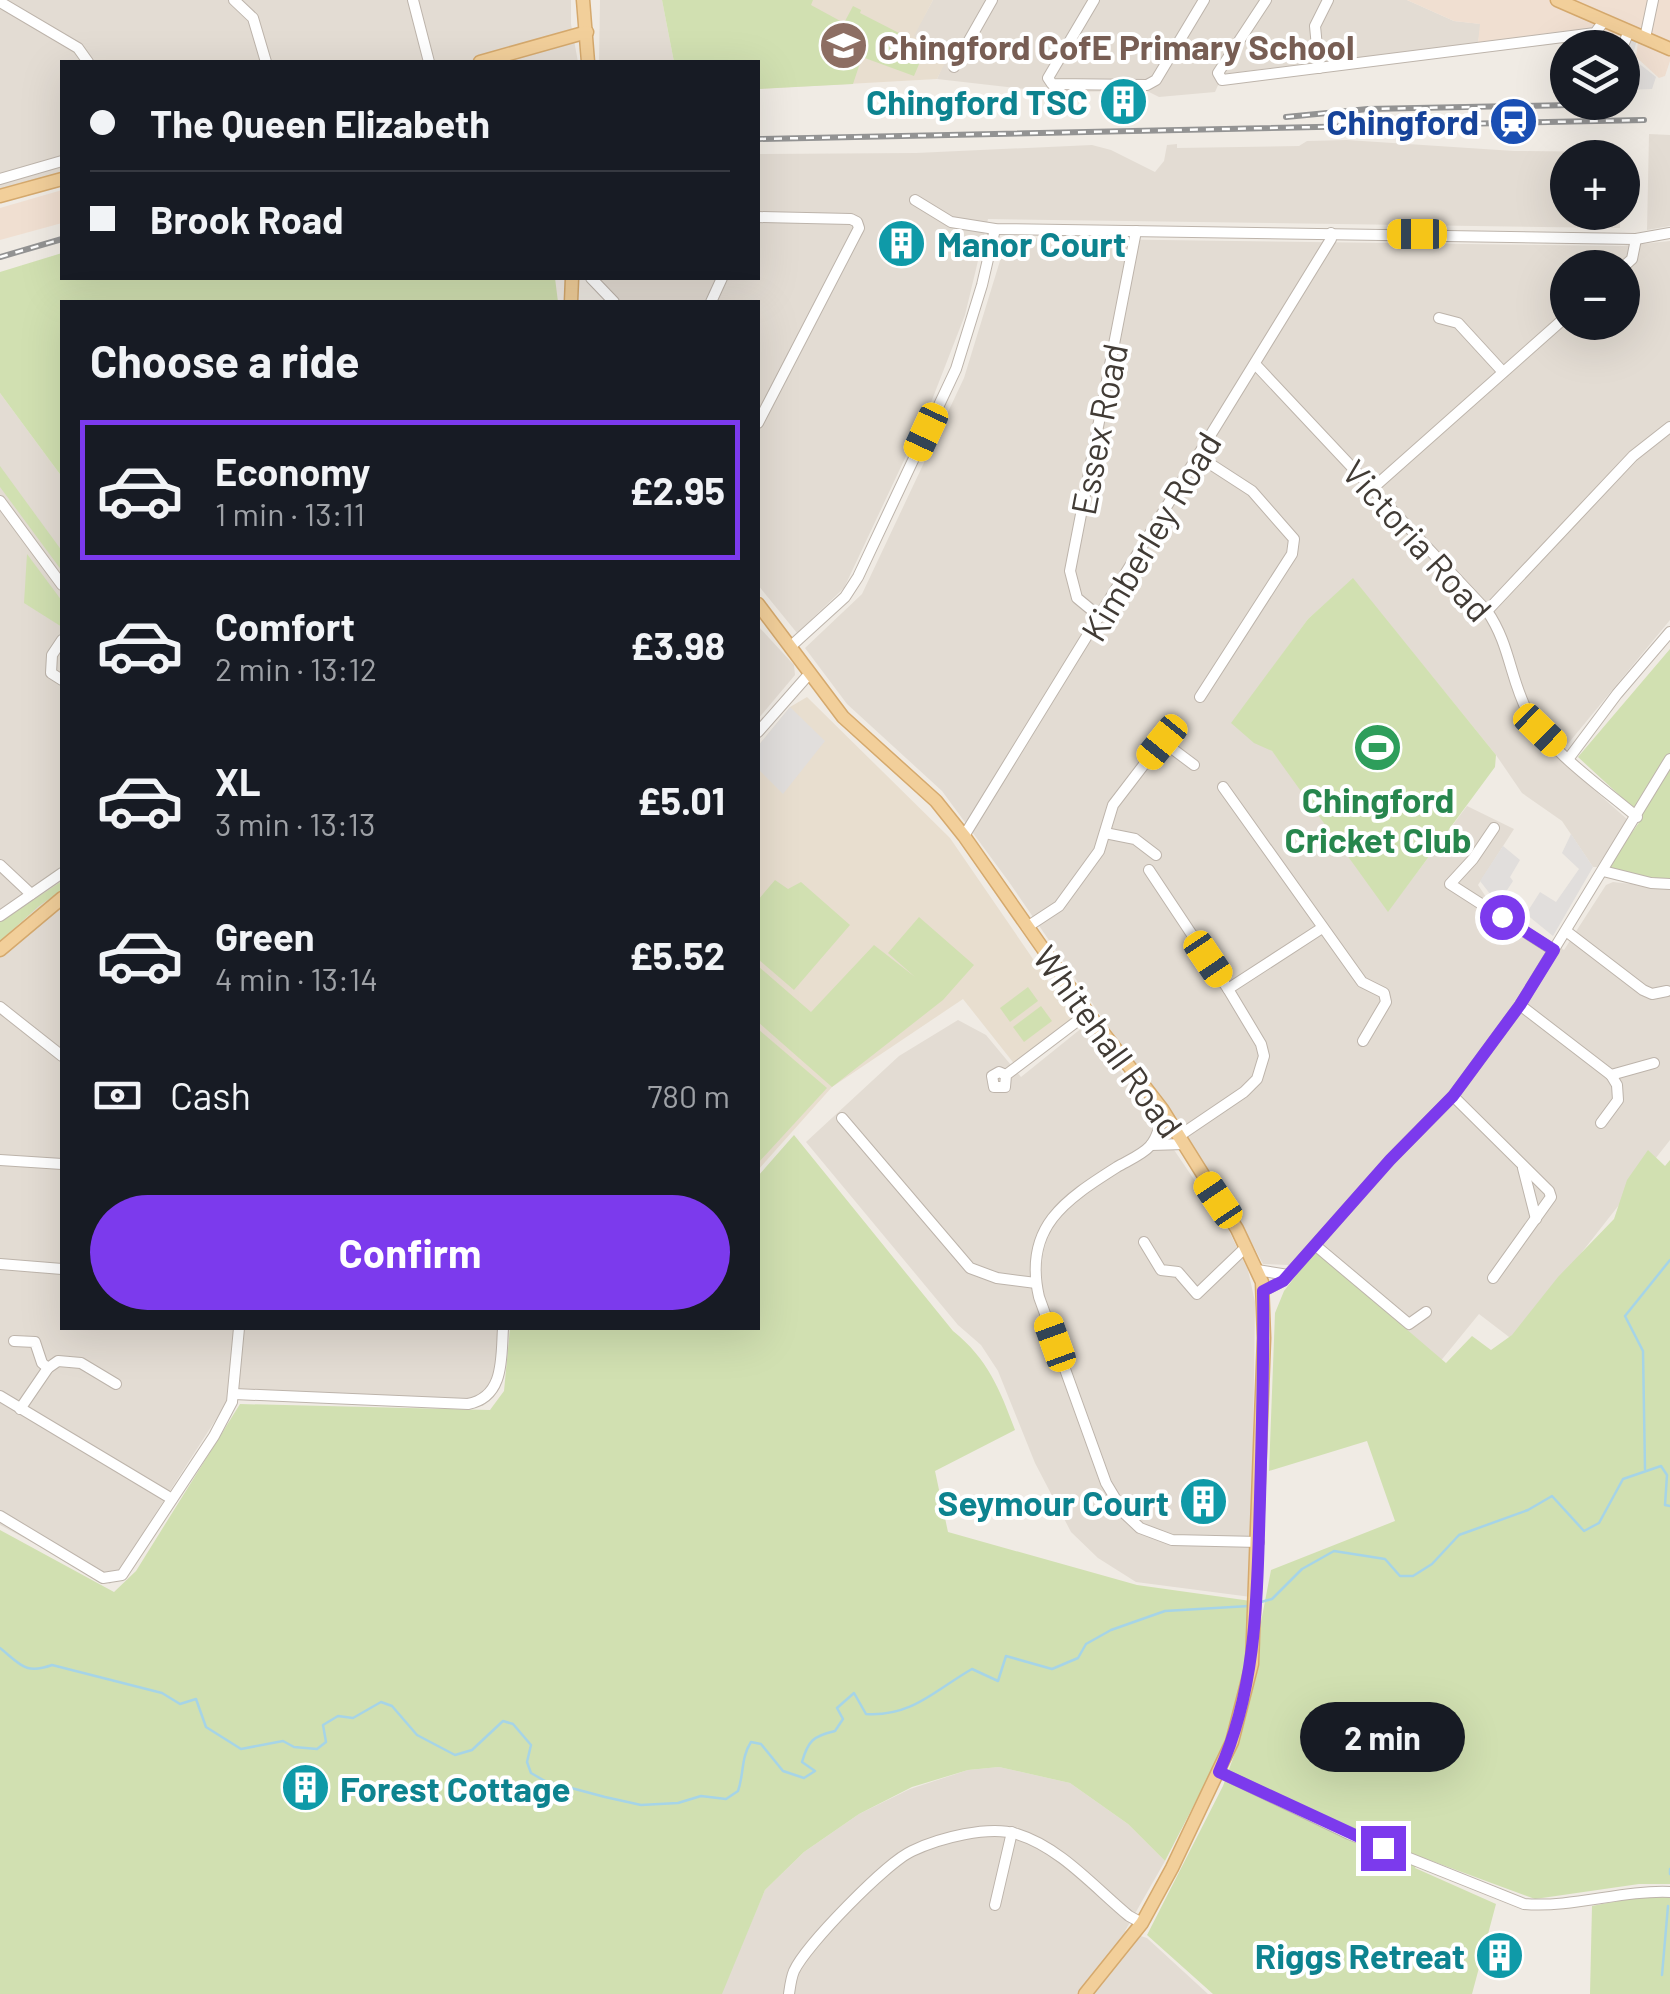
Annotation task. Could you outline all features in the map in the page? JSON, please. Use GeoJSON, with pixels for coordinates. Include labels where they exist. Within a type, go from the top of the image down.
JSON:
{"type":"FeatureCollection","features":[{"type":"Feature","properties":{"kind":"main road"},"geometry":{"type":"LineString","coordinates":[[583,0],[588,60]]}},
{"type":"Feature","properties":{"kind":"main road"},"geometry":{"type":"LineString","coordinates":[[1557,0],[1624,30]]}},
{"type":"Feature","properties":{"kind":"main road"},"geometry":{"type":"LineString","coordinates":[[487,60],[587,32]]}},
{"type":"Feature","properties":{"kind":"main road"},"geometry":{"type":"LineString","coordinates":[[1640,36],[1670,49]]}},
{"type":"Feature","properties":{"kind":"main road"},"geometry":{"type":"LineString","coordinates":[[0,196],[60,179]]}},
{"type":"Feature","properties":{"kind":"main road","name":"Whitehall Road"},"geometry":{"type":"LineString","coordinates":[[760,607],[844,719],[936,802],[964,836],[1088,1013],[1162,1109],[1246,1247],[1263,1291],[1259,1542],[1252,1664],[1232,1742],[1219,1772],[1142,1923],[1085,1994]]}},
{"type":"Feature","properties":{"kind":"main road"},"geometry":{"type":"LineString","coordinates":[[0,950],[60,900]]}},
{"type":"Feature","properties":{"kind":"street"},"geometry":{"type":"LineString","coordinates":[[234,0],[252,18],[265,60]]}},
{"type":"Feature","properties":{"kind":"street"},"geometry":{"type":"LineString","coordinates":[[412,0],[428,60]]}},
{"type":"Feature","properties":{"kind":"street"},"geometry":{"type":"LineString","coordinates":[[954,67],[992,0]]}},
{"type":"Feature","properties":{"kind":"street"},"geometry":{"type":"LineString","coordinates":[[1094,0],[1048,81],[1064,86],[1126,87],[1156,80],[1204,0]]}},
{"type":"Feature","properties":{"kind":"street"},"geometry":{"type":"LineString","coordinates":[[1266,0],[1218,75],[1222,80],[1595,33],[1604,21]]}},
{"type":"Feature","properties":{"kind":"street"},"geometry":{"type":"LineString","coordinates":[[1319,68],[1314,26],[1328,0]]}},
{"type":"Feature","properties":{"kind":"street"},"geometry":{"type":"LineString","coordinates":[[1644,38],[1653,0]]}},
{"type":"Feature","properties":{"kind":"street"},"geometry":{"type":"LineString","coordinates":[[0,2],[78,48],[87,60]]}},
{"type":"Feature","properties":{"kind":"street"},"geometry":{"type":"LineString","coordinates":[[0,179],[60,162]]}},
{"type":"Feature","properties":{"kind":"street"},"geometry":{"type":"LineString","coordinates":[[915,200],[951,222],[994,228],[1636,238],[1670,233]]}},
{"type":"Feature","properties":{"kind":"street"},"geometry":{"type":"LineString","coordinates":[[760,218],[851,219],[860,228],[760,419]]}},
{"type":"Feature","properties":{"kind":"street"},"geometry":{"type":"LineString","coordinates":[[790,647],[845,597],[858,577],[956,369],[982,285],[994,228]]}},
{"type":"Feature","properties":{"kind":"street","name":"Essex Road"},"geometry":{"type":"LineString","coordinates":[[1100,617],[1078,598],[1070,571],[1136,230]]}},
{"type":"Feature","properties":{"kind":"street","name":"Kimberley Road"},"geometry":{"type":"LineString","coordinates":[[964,836],[1255,364],[1331,233]]}},
{"type":"Feature","properties":{"kind":"street"},"geometry":{"type":"LineString","coordinates":[[1634,250],[1636,238]]}},
{"type":"Feature","properties":{"kind":"street"},"geometry":{"type":"LineString","coordinates":[[593,280],[612,300]]}},
{"type":"Feature","properties":{"kind":"street"},"geometry":{"type":"LineString","coordinates":[[1438,318],[1458,324],[1503,372]]}},
{"type":"Feature","properties":{"kind":"street"},"geometry":{"type":"LineString","coordinates":[[1373,488],[1550,331]]}},
{"type":"Feature","properties":{"kind":"street","name":"Victoria Road"},"geometry":{"type":"LineString","coordinates":[[1255,364],[1487,611],[1506,644],[1529,715],[1569,758],[1637,817]]}},
{"type":"Feature","properties":{"kind":"street"},"geometry":{"type":"LineString","coordinates":[[1487,611],[1634,456],[1670,427]]}},
{"type":"Feature","properties":{"kind":"street"},"geometry":{"type":"LineString","coordinates":[[1198,456],[1252,491],[1294,538],[1292,554],[1200,697]]}},
{"type":"Feature","properties":{"kind":"street"},"geometry":{"type":"LineString","coordinates":[[0,501],[60,582]]}},
{"type":"Feature","properties":{"kind":"street"},"geometry":{"type":"LineString","coordinates":[[1569,758],[1670,632]]}},
{"type":"Feature","properties":{"kind":"street"},"geometry":{"type":"LineString","coordinates":[[60,643],[52,655],[51,672],[60,679]]}},
{"type":"Feature","properties":{"kind":"street"},"geometry":{"type":"LineString","coordinates":[[760,730],[810,673]]}},
{"type":"Feature","properties":{"kind":"street"},"geometry":{"type":"LineString","coordinates":[[1027,927],[1059,906],[1099,852],[1112,805],[1168,729]]}},
{"type":"Feature","properties":{"kind":"street"},"geometry":{"type":"LineString","coordinates":[[1162,742],[1194,765]]}},
{"type":"Feature","properties":{"kind":"street"},"geometry":{"type":"LineString","coordinates":[[1263,1291],[1288,1275],[1453,1096],[1520,1005],[1670,759]]}},
{"type":"Feature","properties":{"kind":"street"},"geometry":{"type":"LineString","coordinates":[[1224,787],[1362,982],[1386,997],[1371,1032],[1363,1040]]}},
{"type":"Feature","properties":{"kind":"street"},"geometry":{"type":"LineString","coordinates":[[1494,828],[1450,884],[1554,950]]}},
{"type":"Feature","properties":{"kind":"street"},"geometry":{"type":"LineString","coordinates":[[1106,833],[1135,838],[1156,855]]}},
{"type":"Feature","properties":{"kind":"street"},"geometry":{"type":"LineString","coordinates":[[0,865],[31,894]]}},
{"type":"Feature","properties":{"kind":"street"},"geometry":{"type":"LineString","coordinates":[[1149,870],[1261,1044],[1262,1070],[1244,1092],[1181,1140],[1151,1145],[1067,1200],[1054,1214],[1038,1246],[1036,1283],[1106,1483],[1124,1513],[1140,1528],[1172,1540],[1259,1542]]}},
{"type":"Feature","properties":{"kind":"street"},"geometry":{"type":"LineString","coordinates":[[1604,872],[1670,884]]}},
{"type":"Feature","properties":{"kind":"street"},"geometry":{"type":"LineString","coordinates":[[0,916],[60,874]]}},
{"type":"Feature","properties":{"kind":"street"},"geometry":{"type":"LineString","coordinates":[[1228,989],[1322,928]]}},
{"type":"Feature","properties":{"kind":"street"},"geometry":{"type":"LineString","coordinates":[[1566,932],[1644,990],[1652,994],[1667,991]]}},
{"type":"Feature","properties":{"kind":"street"},"geometry":{"type":"LineString","coordinates":[[1520,1005],[1618,1084],[1618,1100],[1600,1123]]}},
{"type":"Feature","properties":{"kind":"street"},"geometry":{"type":"LineString","coordinates":[[0,1007],[60,1054]]}},
{"type":"Feature","properties":{"kind":"street"},"geometry":{"type":"LineString","coordinates":[[1006,1075],[1088,1013]]}},
{"type":"Feature","properties":{"kind":"street"},"geometry":{"type":"LineString","coordinates":[[1611,1075],[1654,1063]]}},
{"type":"Feature","properties":{"kind":"street"},"geometry":{"type":"LineString","coordinates":[[1453,1096],[1551,1197],[1493,1278]]}},
{"type":"Feature","properties":{"kind":"street"},"geometry":{"type":"LineString","coordinates":[[1151,1145],[1161,1126],[1162,1109]]}},
{"type":"Feature","properties":{"kind":"street"},"geometry":{"type":"LineString","coordinates":[[842,1118],[970,1268],[997,1278],[1036,1283]]}},
{"type":"Feature","properties":{"kind":"street"},"geometry":{"type":"LineString","coordinates":[[0,1160],[60,1164]]}},
{"type":"Feature","properties":{"kind":"street"},"geometry":{"type":"LineString","coordinates":[[1523,1167],[1536,1219]]}},
{"type":"Feature","properties":{"kind":"street"},"geometry":{"type":"LineString","coordinates":[[1144,1242],[1161,1270],[1178,1272],[1197,1294],[1246,1247]]}},
{"type":"Feature","properties":{"kind":"street"},"geometry":{"type":"LineString","coordinates":[[1315,1245],[1409,1324],[1426,1312]]}},
{"type":"Feature","properties":{"kind":"street"},"geometry":{"type":"LineString","coordinates":[[0,1264],[60,1269]]}},
{"type":"Feature","properties":{"kind":"street"},"geometry":{"type":"LineString","coordinates":[[1257,1270],[1288,1275]]}},
{"type":"Feature","properties":{"kind":"street"},"geometry":{"type":"LineString","coordinates":[[0,1516],[103,1578],[122,1576],[214,1436],[234,1394],[239,1330]]}},
{"type":"Feature","properties":{"kind":"street"},"geometry":{"type":"LineString","coordinates":[[234,1394],[482,1402],[498,1382],[504,1330]]}},
{"type":"Feature","properties":{"kind":"street"},"geometry":{"type":"LineString","coordinates":[[14,1342],[35,1342],[48,1368]]}},
{"type":"Feature","properties":{"kind":"street"},"geometry":{"type":"LineString","coordinates":[[20,1408],[48,1368],[67,1359],[116,1384]]}},
{"type":"Feature","properties":{"kind":"street"},"geometry":{"type":"LineString","coordinates":[[0,1396],[172,1500]]}},
{"type":"Feature","properties":{"kind":"street"},"geometry":{"type":"LineString","coordinates":[[1219,1772],[1350,1834],[1524,1904],[1551,1906],[1640,1892],[1670,1892]]}},
{"type":"Feature","properties":{"kind":"street"},"geometry":{"type":"LineString","coordinates":[[789,1994],[794,1970],[858,1894],[909,1852],[959,1834],[1012,1832],[1049,1849],[1128,1916],[1142,1923]]}},
{"type":"Feature","properties":{"kind":"street"},"geometry":{"type":"LineString","coordinates":[[994,1905],[1012,1832]]}},
{"type":"Feature","properties":{"kind":"shaded area"},"geometry":{"type":"Polygon","coordinates":[[[0,0],[571,0],[578,60],[60,60],[60,175],[0,191],[0,0]]]}},
{"type":"Feature","properties":{"kind":"shaded area"},"geometry":{"type":"Polygon","coordinates":[[[600,0],[662,0],[674,60],[599,60],[600,0]]]}},
{"type":"Feature","properties":{"kind":"shaded area","name":"Chingford CofE Primary School"},"geometry":{"type":"Polygon","coordinates":[[[756,0],[933,0],[914,36],[948,56],[937,79],[760,89],[756,0]]]}},
{"type":"Feature","properties":{"kind":"shaded area"},"geometry":{"type":"Polygon","coordinates":[[[933,0],[1407,0],[1454,21],[1481,24],[1478,43],[1223,74],[1215,92],[1159,97],[1147,91],[1052,92],[937,79],[947,56],[913,36],[933,0]]]}},
{"type":"Feature","properties":{"kind":"shaded area"},"geometry":{"type":"Polygon","coordinates":[[[1407,0],[1670,0],[1670,61],[1665,76],[1659,78],[1640,61],[1640,30],[1550,30],[1478,43],[1480,24],[1454,21],[1407,0]]]}},
{"type":"Feature","properties":{"kind":"shaded area"},"geometry":{"type":"Polygon","coordinates":[[[1640,64],[1656,77],[1652,89],[1640,89],[1640,64]]]}},
{"type":"Feature","properties":{"kind":"shaded area"},"geometry":{"type":"Polygon","coordinates":[[[1649,134],[1670,135],[1670,226],[1647,230],[1649,134]]]}},
{"type":"Feature","properties":{"kind":"shaded area"},"geometry":{"type":"Polygon","coordinates":[[[1347,140],[1550,151],[1550,227],[988,219],[965,315],[930,405],[844,588],[797,633],[760,587],[760,300],[620,300],[598,280],[760,280],[760,154],[916,153],[1092,145],[1155,172],[1164,161],[1167,145],[1299,146],[1307,141],[1347,140]]]}},
{"type":"Feature","properties":{"kind":"shaded area"},"geometry":{"type":"Polygon","coordinates":[[[60,191],[60,224],[0,240],[0,208],[60,191]]]}},
{"type":"Feature","properties":{"kind":"shaded area"},"geometry":{"type":"Polygon","coordinates":[[[1007,238],[1623,246],[1670,241],[1670,620],[1557,757],[1628,820],[1597,867],[1593,867],[1562,821],[1522,793],[1496,755],[1353,579],[1308,619],[1268,674],[1259,743],[1272,751],[1301,788],[1388,911],[1467,806],[1514,829],[1478,885],[1488,900],[1564,950],[1606,885],[1613,882],[1670,888],[1670,1140],[1513,1340],[1479,1314],[1439,1363],[1315,1241],[1289,1265],[1263,1264],[1239,1219],[1130,1058],[942,791],[847,704],[805,648],[862,594],[964,378],[1007,238]]]}},
{"type":"Feature","properties":{"kind":"shaded area"},"geometry":{"type":"Polygon","coordinates":[[[0,393],[60,474],[60,1330],[507,1330],[501,1383],[483,1406],[229,1399],[110,1584],[0,1525],[0,393]]]}},
{"type":"Feature","properties":{"kind":"shaded area"},"geometry":{"type":"Polygon","coordinates":[[[760,628],[794,665],[795,675],[760,717],[760,628]]]}},
{"type":"Feature","properties":{"kind":"shaded area"},"geometry":{"type":"Polygon","coordinates":[[[807,697],[950,838],[1077,1023],[1016,1066],[963,999],[832,1087],[760,1168],[760,744],[790,707],[807,697]]]}},
{"type":"Feature","properties":{"kind":"shaded area"},"geometry":{"type":"Polygon","coordinates":[[[790,707],[825,741],[783,794],[760,771],[760,744],[790,707]]]}},
{"type":"Feature","properties":{"kind":"shaded area"},"geometry":{"type":"Polygon","coordinates":[[[1571,834],[1593,867],[1553,936],[1526,914],[1540,892],[1556,902],[1579,869],[1562,853],[1571,834]]]}},
{"type":"Feature","properties":{"kind":"shaded area"},"geometry":{"type":"Polygon","coordinates":[[[1503,846],[1520,860],[1510,877],[1513,881],[1498,904],[1480,881],[1503,846]]]}},
{"type":"Feature","properties":{"kind":"shaded area"},"geometry":{"type":"Polygon","coordinates":[[[958,1020],[986,1035],[1021,1077],[1088,1023],[1229,1231],[1248,1270],[1255,1302],[1251,1597],[1136,1582],[1098,1558],[1071,1532],[1035,1463],[998,1371],[981,1345],[958,1325],[806,1142],[899,1056],[958,1020]]]}},
{"type":"Feature","properties":{"kind":"shaded area"},"geometry":{"type":"Polygon","coordinates":[[[999,1767],[1070,1783],[1128,1824],[1165,1861],[1125,1931],[1147,1938],[1208,1994],[721,1994],[765,1890],[804,1852],[859,1814],[910,1789],[968,1770],[999,1767]]]}},
{"type":"Feature","properties":{"kind":"green space","name":"Chingford CofE Primary School"},"geometry":{"type":"Polygon","coordinates":[[[662,0],[813,0],[811,5],[844,23],[853,6],[899,33],[899,39],[925,50],[914,76],[862,57],[853,84],[760,89],[760,60],[674,60],[662,0]]]}},
{"type":"Feature","properties":{"kind":"green space"},"geometry":{"type":"Polygon","coordinates":[[[60,254],[60,280],[555,280],[558,300],[60,300],[60,474],[0,393],[0,272],[60,254]]]}},
{"type":"Feature","properties":{"kind":"green space"},"geometry":{"type":"Polygon","coordinates":[[[0,466],[60,548],[60,568],[0,487],[0,466]]]}},
{"type":"Feature","properties":{"kind":"green space"},"geometry":{"type":"Polygon","coordinates":[[[27,554],[60,598],[60,626],[24,603],[27,554]]]}},
{"type":"Feature","properties":{"kind":"green space","name":"Chingford Cricket Club"},"geometry":{"type":"Polygon","coordinates":[[[1353,578],[1496,755],[1495,767],[1388,912],[1272,751],[1254,743],[1231,723],[1308,619],[1353,578]]]}},
{"type":"Feature","properties":{"kind":"green space"},"geometry":{"type":"Polygon","coordinates":[[[1670,649],[1670,878],[1646,879],[1606,869],[1643,817],[1578,757],[1670,649]]]}},
{"type":"Feature","properties":{"kind":"green space"},"geometry":{"type":"Polygon","coordinates":[[[775,880],[788,889],[801,882],[850,925],[794,990],[760,961],[760,898],[775,880]]]}},
{"type":"Feature","properties":{"kind":"green space"},"geometry":{"type":"Polygon","coordinates":[[[60,882],[60,891],[0,941],[0,922],[60,882]]]}},
{"type":"Feature","properties":{"kind":"green space"},"geometry":{"type":"Polygon","coordinates":[[[919,917],[974,965],[943,1000],[832,1087],[760,1024],[760,968],[811,1012],[874,945],[915,977],[888,953],[919,917]]]}},
{"type":"Feature","properties":{"kind":"green space"},"geometry":{"type":"Polygon","coordinates":[[[1028,987],[1038,1001],[1010,1022],[1000,1008],[1028,987]]]}},
{"type":"Feature","properties":{"kind":"green space"},"geometry":{"type":"Polygon","coordinates":[[[1041,1006],[1052,1021],[1024,1042],[1013,1027],[1041,1006]]]}},
{"type":"Feature","properties":{"kind":"green space"},"geometry":{"type":"Polygon","coordinates":[[[760,1031],[827,1088],[760,1161],[760,1031]]]}},
{"type":"Feature","properties":{"kind":"green space"},"geometry":{"type":"Polygon","coordinates":[[[794,1135],[992,1376],[1015,1430],[935,1471],[948,1532],[1137,1585],[1251,1601],[1250,1655],[1230,1735],[1165,1861],[1128,1824],[1070,1783],[999,1767],[968,1770],[912,1787],[859,1814],[804,1852],[765,1890],[722,1994],[0,1994],[0,1530],[114,1592],[136,1571],[240,1404],[490,1410],[504,1391],[510,1330],[760,1330],[760,1174],[794,1135]]]}},
{"type":"Feature","properties":{"kind":"green space"},"geometry":{"type":"Polygon","coordinates":[[[1648,1150],[1665,1166],[1670,1160],[1670,1884],[1639,1884],[1535,1899],[1421,1857],[1415,1868],[1496,1904],[1472,1994],[1213,1994],[1147,1935],[1223,1786],[1240,1739],[1259,1665],[1261,1622],[1271,1570],[1395,1521],[1367,1441],[1269,1471],[1275,1313],[1284,1291],[1315,1251],[1446,1363],[1472,1336],[1491,1350],[1512,1335],[1558,1277],[1614,1219],[1627,1180],[1648,1150]]]}},
{"type":"Feature","properties":{"kind":"green space"},"geometry":{"type":"Polygon","coordinates":[[[1670,1896],[1670,1994],[1590,1994],[1592,1906],[1638,1897],[1670,1896]]]}},
{"type":"Feature","properties":{"kind":"waterway"},"geometry":{"type":"LineString","coordinates":[[1645,1469],[1643,1351],[1625,1316],[1670,1260]]}},
{"type":"Feature","properties":{"kind":"waterway"},"geometry":{"type":"LineString","coordinates":[[1261,1602],[1272,1599],[1302,1569],[1334,1551],[1385,1559],[1400,1576],[1413,1576],[1432,1564],[1459,1535],[1528,1510],[1552,1496],[1584,1531],[1599,1523],[1623,1479],[1661,1466],[1667,1475],[1665,1505],[1670,1506]]}},
{"type":"Feature","properties":{"kind":"waterway"},"geometry":{"type":"LineString","coordinates":[[0,1648],[29,1668],[52,1665],[162,1693],[180,1704],[196,1699],[206,1727],[241,1749],[283,1741],[294,1747],[317,1749],[326,1742],[323,1725],[338,1716],[353,1718],[381,1702],[392,1706],[417,1735],[455,1755],[472,1750],[503,1721],[513,1724],[531,1745],[527,1762],[531,1773],[545,1781],[641,1805],[678,1803],[701,1796],[726,1799],[738,1791],[751,1742],[761,1744],[783,1771],[804,1778],[815,1771],[802,1762],[809,1744],[816,1737],[835,1731],[843,1719],[837,1708],[854,1693],[866,1714],[897,1711],[972,1669],[998,1681],[1006,1656],[1052,1669],[1078,1658],[1086,1644],[1111,1630],[1165,1611],[1249,1606]]}},
{"type":"Feature","properties":{"kind":"waterway"},"geometry":{"type":"LineString","coordinates":[[1670,1869],[1670,1874]]}},
{"type":"Feature","properties":{"kind":"waterway"},"geometry":{"type":"LineString","coordinates":[[1662,1975],[1668,1906]]}},
{"type":"Feature","properties":{"kind":"railway"},"geometry":{"type":"LineString","coordinates":[[1286,117],[1368,109],[1550,105]]}},
{"type":"Feature","properties":{"kind":"railway"},"geometry":{"type":"LineString","coordinates":[[760,139],[1644,120]]}},
{"type":"Feature","properties":{"kind":"railway"},"geometry":{"type":"LineString","coordinates":[[0,257],[60,240]]}},
{"type":"Feature","properties":{"kind":"place","name":"Chingford CofE Primary School"},"geometry":{"type":"Point","coordinates":[843,46]}},
{"type":"Feature","properties":{"kind":"place","name":"Chingford TSC"},"geometry":{"type":"Point","coordinates":[1123,101]}},
{"type":"Feature","properties":{"kind":"place","name":"Chingford"},"geometry":{"type":"Point","coordinates":[1514,121]}},
{"type":"Feature","properties":{"kind":"place","name":"Manor Court"},"geometry":{"type":"Point","coordinates":[902,243]}},
{"type":"Feature","properties":{"kind":"place","name":"Chingford Cricket Club"},"geometry":{"type":"Point","coordinates":[1378,747]}},
{"type":"Feature","properties":{"kind":"place","name":"Seymour Court"},"geometry":{"type":"Point","coordinates":[1204,1502]}},
{"type":"Feature","properties":{"kind":"place","name":"Forest Cottage"},"geometry":{"type":"Point","coordinates":[305,1788]}},
{"type":"Feature","properties":{"kind":"place","name":"Riggs Retreat"},"geometry":{"type":"Point","coordinates":[1500,1955]}},
{"type":"Feature","properties":{"kind":"route"},"geometry":{"type":"LineString","coordinates":[[1383,1848],[1219,1772],[1232,1742],[1252,1664],[1259,1542],[1263,1291],[1283,1281],[1390,1160],[1453,1096],[1520,1005],[1554,950],[1502,917]]}}]}
